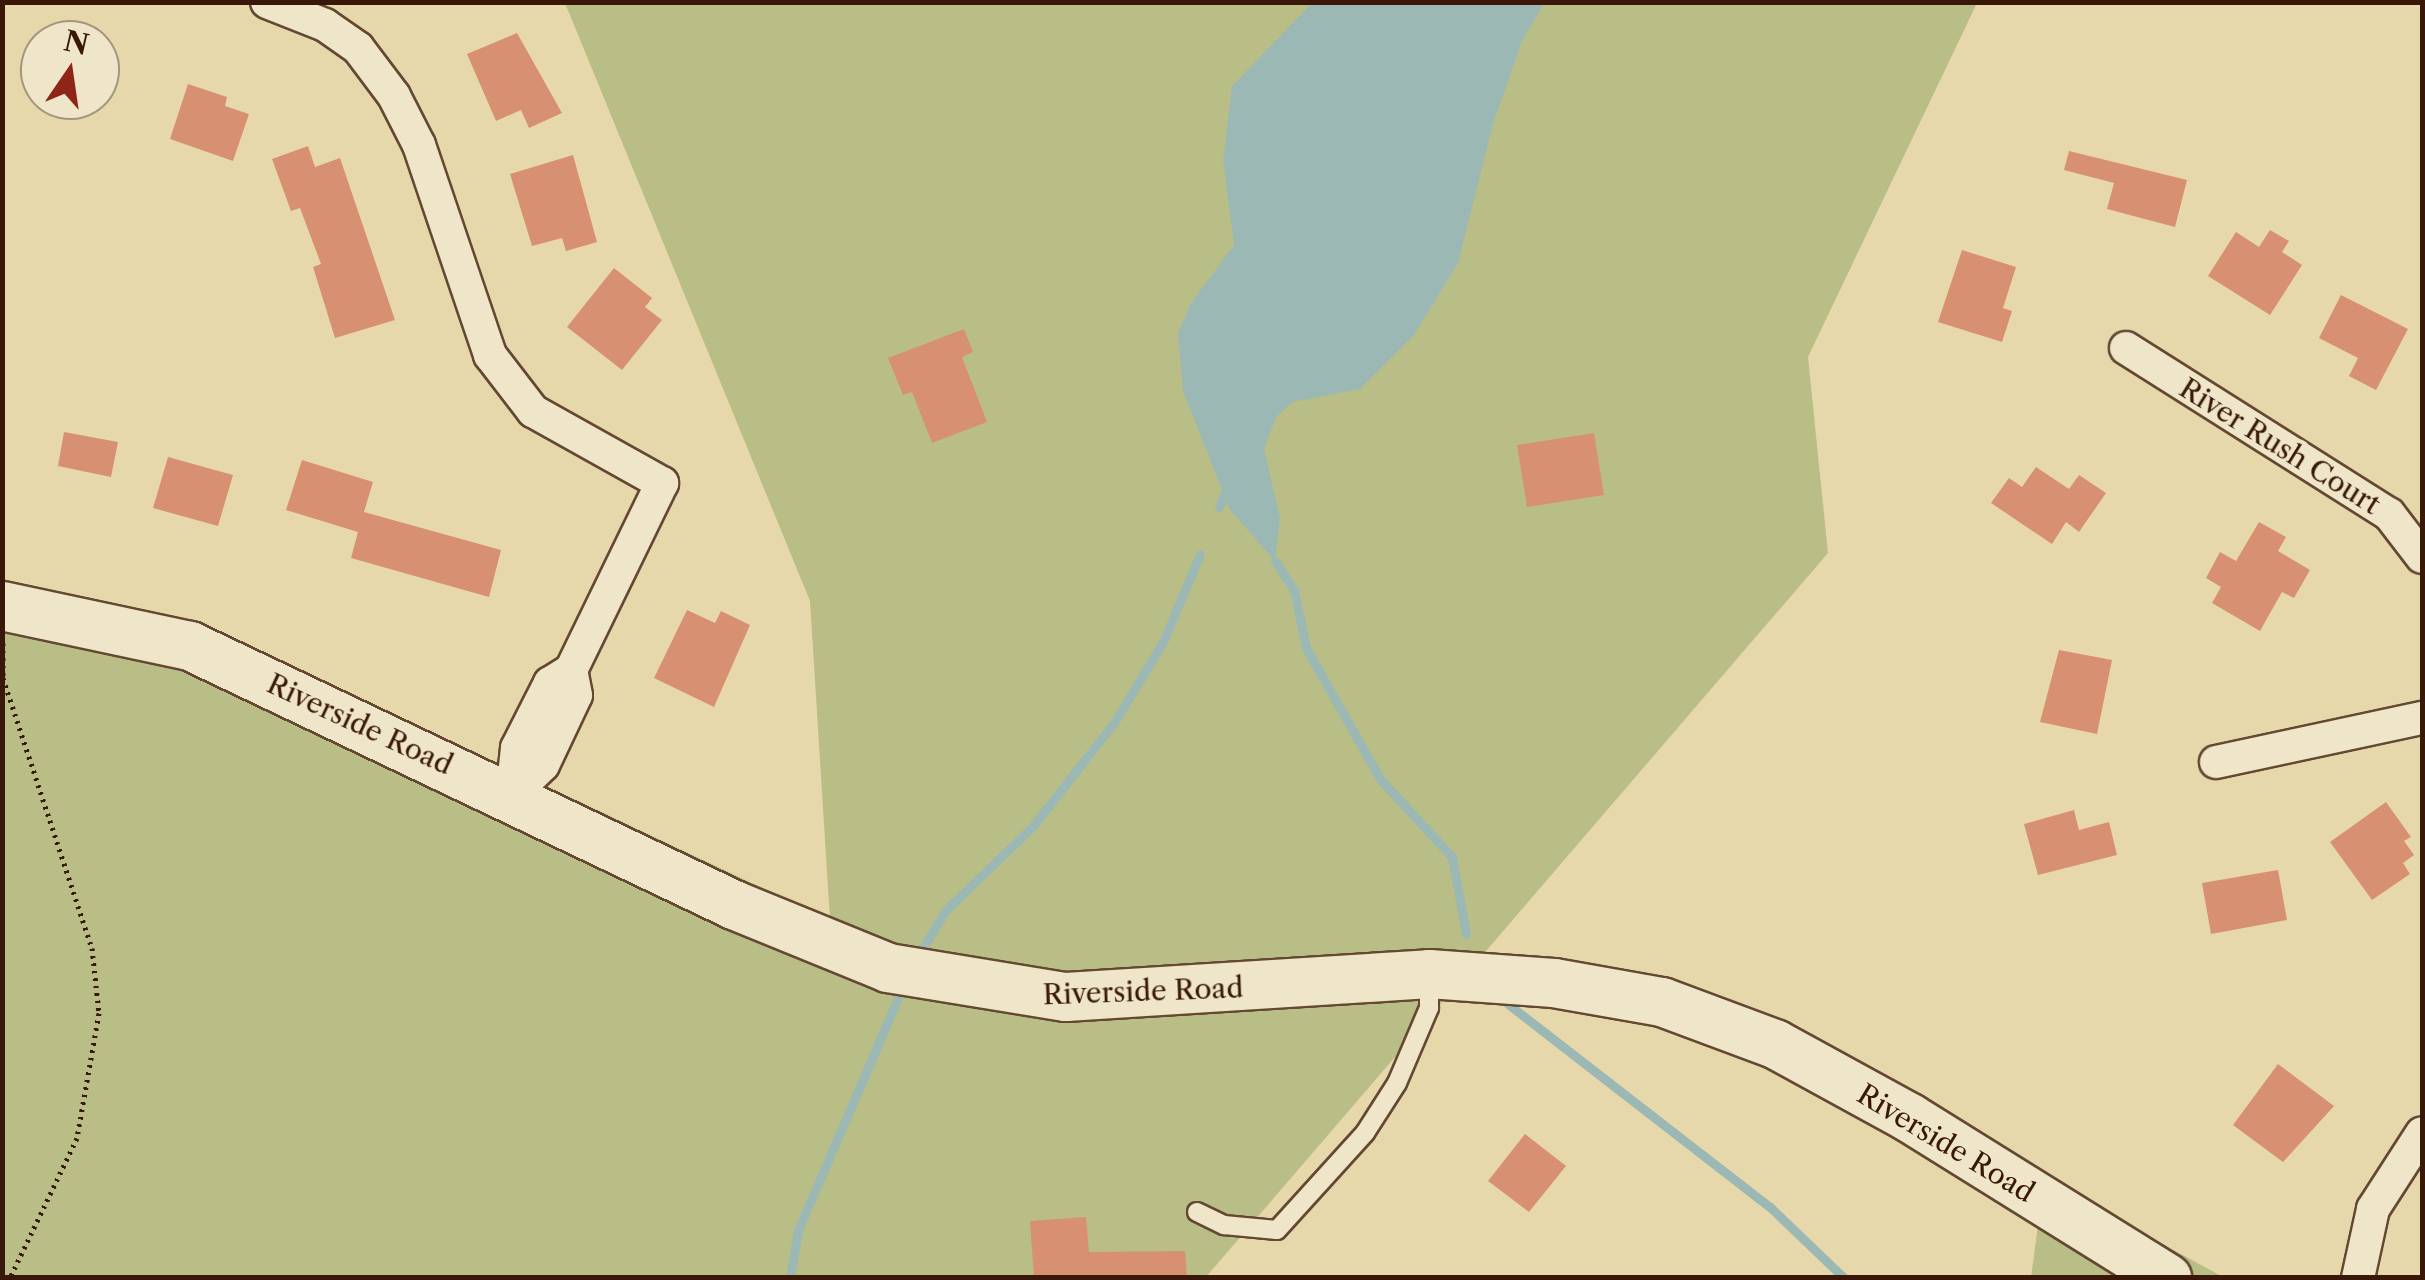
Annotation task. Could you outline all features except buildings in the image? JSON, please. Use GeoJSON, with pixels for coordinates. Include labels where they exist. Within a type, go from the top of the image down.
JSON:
{"type":"FeatureCollection","features":[{"type":"Feature","properties":{"kind":"street"},"geometry":{"type":"LineString","coordinates":[[267,2],[325,25],[358,48],[394,96],[420,145],[490,355],[533,411],[662,483],[571,670],[576,695],[568,713],[543,765],[512,795]]}},
{"type":"Feature","properties":{"kind":"street","name":"River Rush Court"},"geometry":{"type":"LineString","coordinates":[[2126,348],[2389,514],[2422,557]]}},
{"type":"Feature","properties":{"kind":"street","name":"Riverside Road"},"geometry":{"type":"LineString","coordinates":[[2,606],[190,646],[512,795],[734,905],[888,968],[1006,992],[1066,997],[1429,974],[1554,983],[1662,1002],[1775,1044],[1910,1118],[2166,1278]]}},
{"type":"Feature","properties":{"kind":"street"},"geometry":{"type":"LineString","coordinates":[[2216,762],[2422,718]]}},
{"type":"Feature","properties":{"kind":"street"},"geometry":{"type":"LineString","coordinates":[[2358,1278],[2373,1210],[2422,1133]]}},
{"type":"Feature","properties":{"kind":"lane"},"geometry":{"type":"LineString","coordinates":[[1197,1212],[1224,1225],[1277,1230],[1366,1133],[1398,1083],[1430,1008],[1429,974]]}},
{"type":"Feature","properties":{"kind":"path"},"geometry":{"type":"LineString","coordinates":[[3,630],[3,678],[92,948],[99,1013],[77,1138],[10,1278]]}},
{"type":"Feature","properties":{"kind":"green space"},"geometry":{"type":"Polygon","coordinates":[[[565,3],[1977,3],[1808,357],[1828,553],[1206,1277],[3,1278],[3,585],[440,736],[830,920],[810,601],[565,3]]]}},
{"type":"Feature","properties":{"kind":"green space"},"geometry":{"type":"Polygon","coordinates":[[[2044,1179],[2223,1277],[2031,1278],[2044,1179]]]}},
{"type":"Feature","properties":{"kind":"water"},"geometry":{"type":"Polygon","coordinates":[[[1312,3],[1544,3],[1522,41],[1493,124],[1458,263],[1414,335],[1360,389],[1292,402],[1276,417],[1264,449],[1280,518],[1275,561],[1230,510],[1183,391],[1178,333],[1191,303],[1234,245],[1223,160],[1232,86],[1312,3]]]}},
{"type":"Feature","properties":{"kind":"waterway"},"geometry":{"type":"LineString","coordinates":[[1219,507],[1224,494]]}},
{"type":"Feature","properties":{"kind":"waterway"},"geometry":{"type":"LineString","coordinates":[[917,957],[946,910],[1033,826],[1115,721],[1163,642],[1200,554]]}},
{"type":"Feature","properties":{"kind":"waterway"},"geometry":{"type":"LineString","coordinates":[[1275,561],[1294,590],[1306,648],[1380,779],[1452,857],[1466,934]]}},
{"type":"Feature","properties":{"kind":"waterway"},"geometry":{"type":"LineString","coordinates":[[790,1278],[798,1230],[899,995]]}},
{"type":"Feature","properties":{"kind":"waterway"},"geometry":{"type":"LineString","coordinates":[[1508,1004],[1770,1207],[1844,1278]]}}]}
